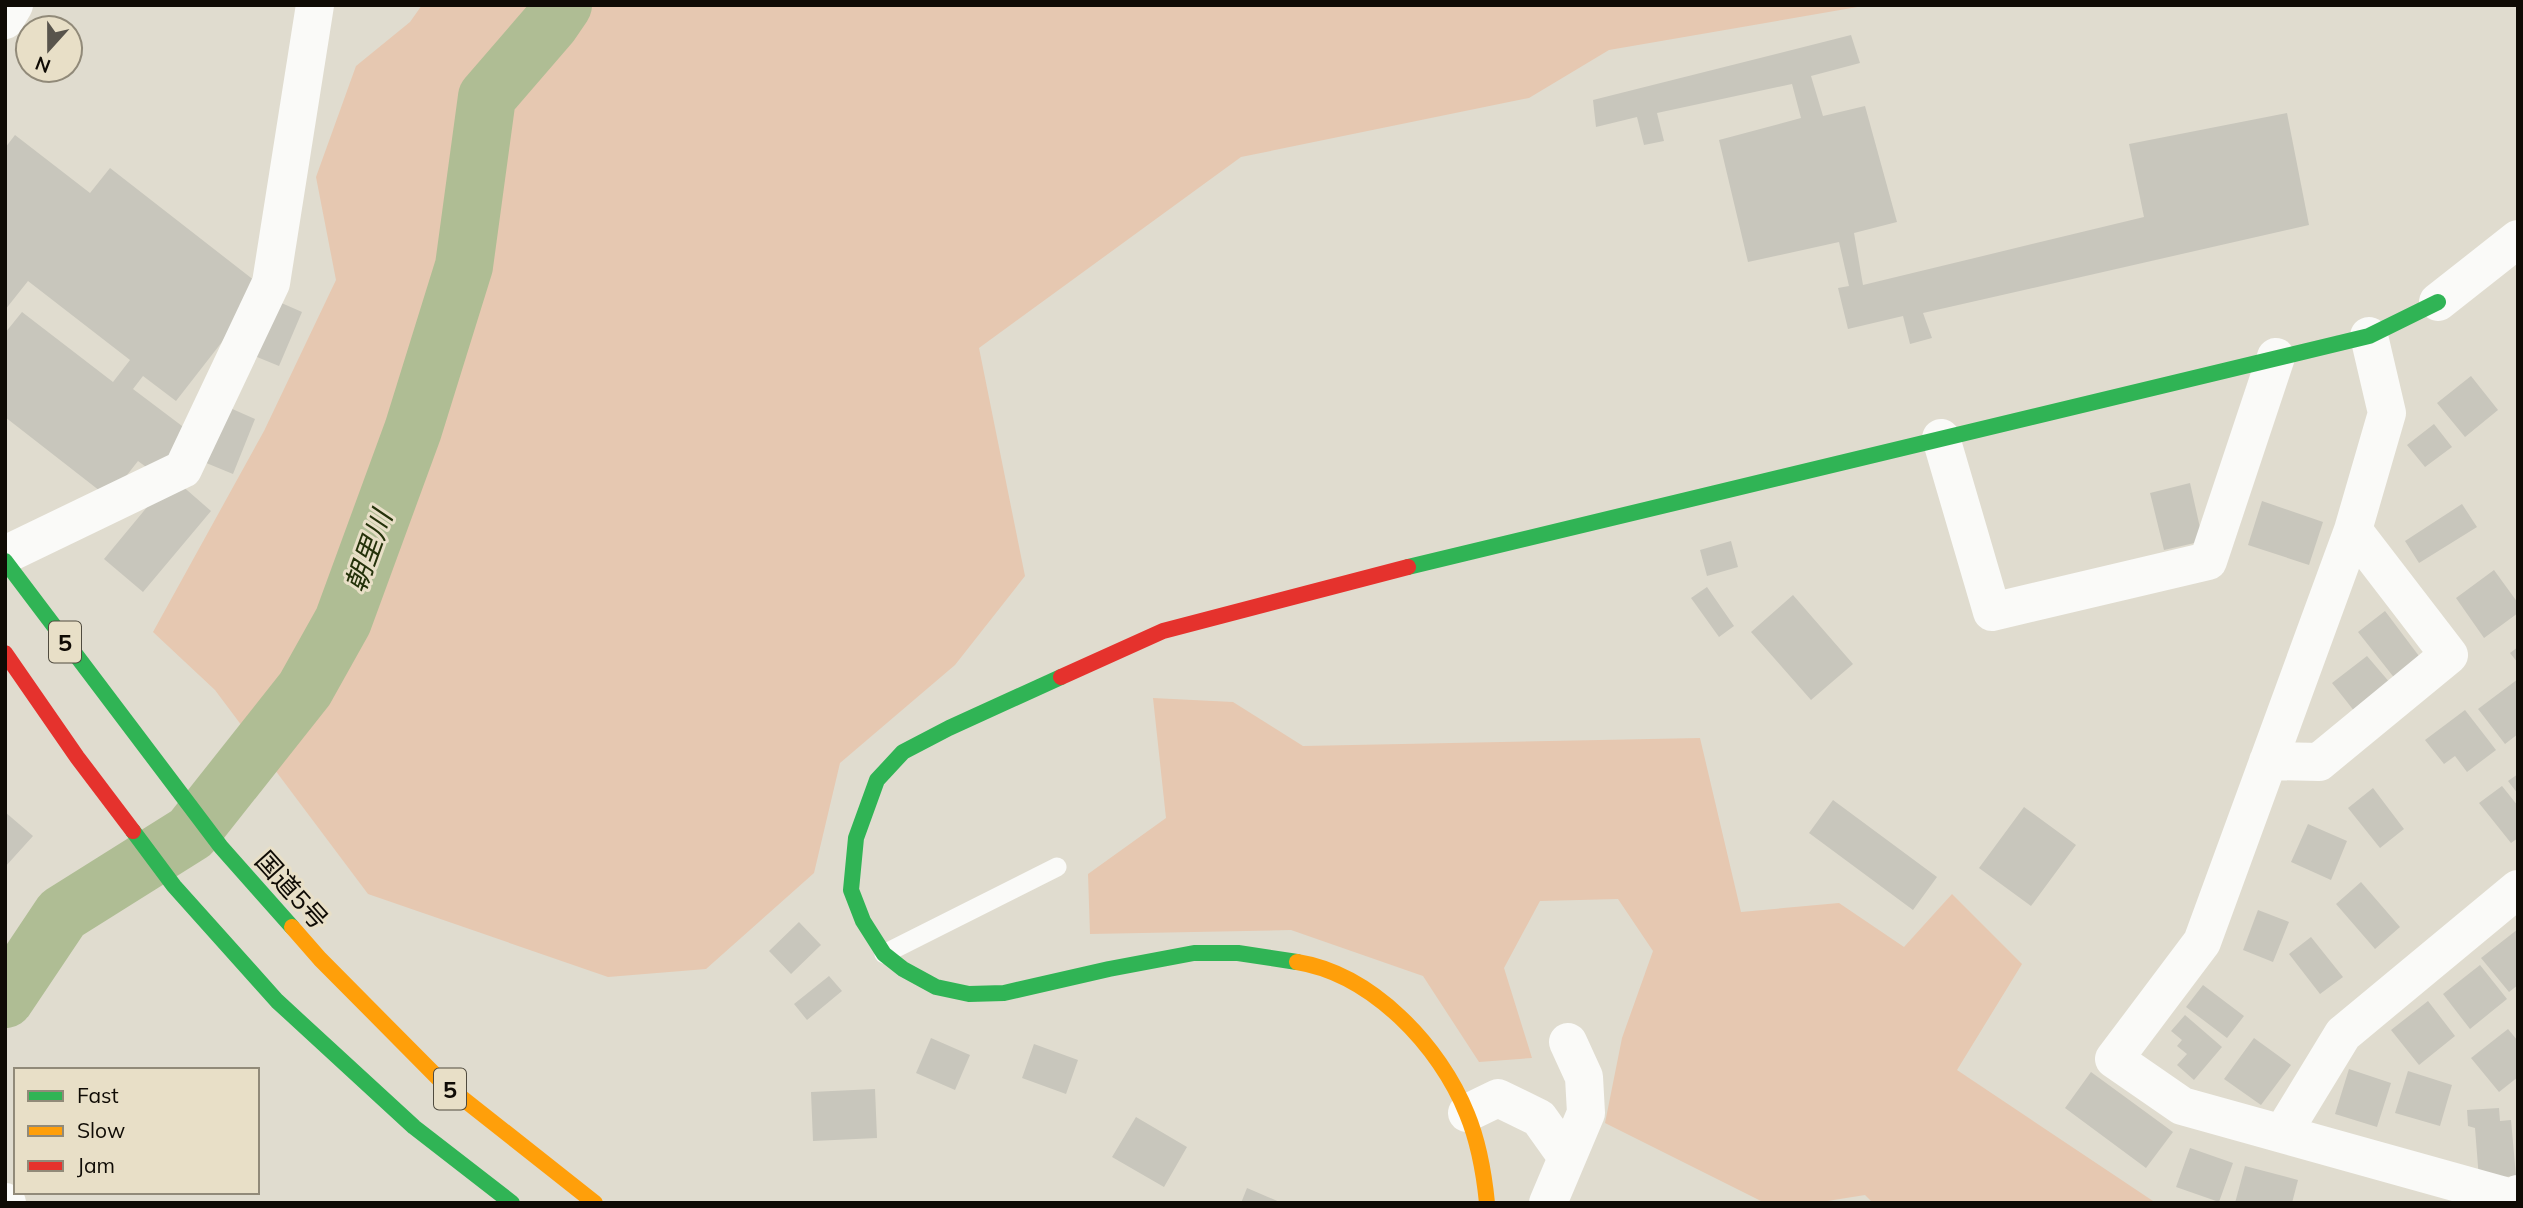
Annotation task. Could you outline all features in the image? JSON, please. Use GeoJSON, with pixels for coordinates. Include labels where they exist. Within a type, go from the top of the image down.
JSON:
{"type":"FeatureCollection","features":[{"type":"Feature","properties":{"kind":"main road"},"geometry":{"type":"LineString","coordinates":[[1487,1203],[1483,1165],[1466,1113],[1447,1077],[1418,1034],[1381,1000],[1340,977],[1305,963],[1238,953],[1194,953],[1004,993],[969,994],[936,987],[903,969],[884,954],[863,921],[851,890],[856,838],[877,779],[903,752],[949,728],[1163,631],[1333,585],[2369,336],[2438,302]]}},
{"type":"Feature","properties":{"kind":"main road","name":"国道5号"},"geometry":{"type":"LineString","coordinates":[[5,561],[221,847],[320,959],[440,1089],[595,1203]]}},
{"type":"Feature","properties":{"kind":"main road","name":"5"},"geometry":{"type":"LineString","coordinates":[[5,653],[77,757],[174,886],[277,1001],[512,1203]]}},
{"type":"Feature","properties":{"kind":"street"},"geometry":{"type":"LineString","coordinates":[[5,20],[14,5]]}},
{"type":"Feature","properties":{"kind":"street"},"geometry":{"type":"LineString","coordinates":[[5,555],[183,469],[271,283],[315,5]]}},
{"type":"Feature","properties":{"kind":"street"},"geometry":{"type":"LineString","coordinates":[[2438,302],[2518,239]]}},
{"type":"Feature","properties":{"kind":"street"},"geometry":{"type":"LineString","coordinates":[[2369,336],[2387,413],[2353,530],[2202,942],[2115,1059],[2182,1106],[2512,1198],[2518,1194]]}},
{"type":"Feature","properties":{"kind":"street"},"geometry":{"type":"LineString","coordinates":[[1941,438],[1992,612],[2195,565],[2208,561],[2276,357]]}},
{"type":"Feature","properties":{"kind":"street"},"geometry":{"type":"LineString","coordinates":[[2268,761],[2319,762],[2448,655],[2353,530]]}},
{"type":"Feature","properties":{"kind":"street"},"geometry":{"type":"LineString","coordinates":[[2282,1134],[2343,1034],[2518,889]]}},
{"type":"Feature","properties":{"kind":"street"},"geometry":{"type":"LineString","coordinates":[[1548,1203],[1586,1113],[1584,1077],[1568,1042]]}},
{"type":"Feature","properties":{"kind":"street"},"geometry":{"type":"LineString","coordinates":[[1466,1113],[1498,1098],[1539,1118],[1566,1156]]}},
{"type":"Feature","properties":{"kind":"lane"},"geometry":{"type":"LineString","coordinates":[[884,954],[1058,867]]}},
{"type":"Feature","properties":{"kind":"shaded area"},"geometry":{"type":"Polygon","coordinates":[[[422,5],[1869,5],[1609,50],[1529,98],[1241,157],[979,348],[1025,576],[955,665],[840,763],[814,873],[706,969],[608,977],[368,894],[215,690],[153,632],[264,431],[336,280],[316,177],[356,66],[410,22],[422,5]]]}},
{"type":"Feature","properties":{"kind":"shaded area"},"geometry":{"type":"Polygon","coordinates":[[[1153,698],[1233,702],[1303,746],[1700,738],[1741,912],[1839,903],[1904,947],[1952,894],[2022,964],[1957,1070],[2156,1203],[1873,1203],[1865,1195],[1815,1203],[1765,1203],[1605,1123],[1622,1038],[1653,951],[1618,899],[1540,901],[1504,968],[1532,1058],[1479,1062],[1423,976],[1291,930],[1090,934],[1088,874],[1166,818],[1153,698]]]}},
{"type":"Feature","properties":{"kind":"building"},"geometry":{"type":"Polygon","coordinates":[[[1851,35],[1860,63],[1811,76],[1823,116],[1865,106],[1897,222],[1854,233],[1863,285],[2144,217],[2129,144],[2287,113],[2309,225],[1923,313],[1932,338],[1910,344],[1903,316],[1848,329],[1838,288],[1849,286],[1839,242],[1748,262],[1719,140],[1801,118],[1792,84],[1657,113],[1664,141],[1644,145],[1637,117],[1596,127],[1593,100],[1851,35]]]}},
{"type":"Feature","properties":{"kind":"building"},"geometry":{"type":"Polygon","coordinates":[[[15,135],[90,193],[110,168],[264,288],[176,401],[143,376],[133,389],[194,435],[161,478],[138,461],[109,498],[5,417],[5,333],[22,312],[113,382],[130,360],[28,281],[5,310],[5,148],[15,135]]]}},
{"type":"Feature","properties":{"kind":"building"},"geometry":{"type":"Polygon","coordinates":[[[270,298],[302,312],[279,366],[247,353],[270,298]]]}},
{"type":"Feature","properties":{"kind":"building"},"geometry":{"type":"Polygon","coordinates":[[[2471,376],[2498,410],[2465,437],[2437,403],[2471,376]]]}},
{"type":"Feature","properties":{"kind":"building"},"geometry":{"type":"Polygon","coordinates":[[[221,404],[255,419],[233,474],[199,460],[221,404]]]}},
{"type":"Feature","properties":{"kind":"building"},"geometry":{"type":"Polygon","coordinates":[[[2434,424],[2452,447],[2425,467],[2407,445],[2434,424]]]}},
{"type":"Feature","properties":{"kind":"building"},"geometry":{"type":"Polygon","coordinates":[[[172,477],[211,511],[143,592],[104,559],[172,477]]]}},
{"type":"Feature","properties":{"kind":"building"},"geometry":{"type":"Polygon","coordinates":[[[2190,483],[2203,541],[2164,550],[2150,493],[2190,483]]]}},
{"type":"Feature","properties":{"kind":"building"},"geometry":{"type":"Polygon","coordinates":[[[2262,501],[2323,522],[2309,565],[2248,545],[2262,501]]]}},
{"type":"Feature","properties":{"kind":"building"},"geometry":{"type":"Polygon","coordinates":[[[2462,504],[2477,527],[2419,563],[2405,541],[2462,504]]]}},
{"type":"Feature","properties":{"kind":"building"},"geometry":{"type":"Polygon","coordinates":[[[1731,541],[1738,567],[1707,576],[1700,550],[1731,541]]]}},
{"type":"Feature","properties":{"kind":"building"},"geometry":{"type":"Polygon","coordinates":[[[2494,570],[2518,603],[2518,613],[2484,638],[2456,598],[2494,570]]]}},
{"type":"Feature","properties":{"kind":"building"},"geometry":{"type":"Polygon","coordinates":[[[1707,587],[1734,626],[1719,637],[1691,598],[1707,587]]]}},
{"type":"Feature","properties":{"kind":"building"},"geometry":{"type":"Polygon","coordinates":[[[1793,595],[1853,664],[1811,700],[1751,632],[1793,595]]]}},
{"type":"Feature","properties":{"kind":"building"},"geometry":{"type":"Polygon","coordinates":[[[2385,611],[2422,660],[2396,680],[2358,632],[2385,611]]]}},
{"type":"Feature","properties":{"kind":"building"},"geometry":{"type":"Polygon","coordinates":[[[2518,647],[2518,663],[2510,653],[2518,647]]]}},
{"type":"Feature","properties":{"kind":"building"},"geometry":{"type":"Polygon","coordinates":[[[2367,656],[2391,684],[2355,712],[2332,683],[2367,656]]]}},
{"type":"Feature","properties":{"kind":"building"},"geometry":{"type":"Polygon","coordinates":[[[2518,679],[2518,734],[2505,744],[2478,709],[2518,679]]]}},
{"type":"Feature","properties":{"kind":"building"},"geometry":{"type":"Polygon","coordinates":[[[2465,710],[2496,750],[2467,772],[2455,756],[2444,764],[2425,740],[2465,710]]]}},
{"type":"Feature","properties":{"kind":"building"},"geometry":{"type":"Polygon","coordinates":[[[2518,774],[2518,794],[2508,781],[2518,774]]]}},
{"type":"Feature","properties":{"kind":"building"},"geometry":{"type":"Polygon","coordinates":[[[2502,786],[2518,806],[2518,838],[2511,843],[2479,803],[2502,786]]]}},
{"type":"Feature","properties":{"kind":"building"},"geometry":{"type":"Polygon","coordinates":[[[2373,788],[2404,829],[2380,848],[2348,808],[2373,788]]]}},
{"type":"Feature","properties":{"kind":"building"},"geometry":{"type":"Polygon","coordinates":[[[1833,800],[1937,877],[1913,910],[1809,833],[1833,800]]]}},
{"type":"Feature","properties":{"kind":"building"},"geometry":{"type":"Polygon","coordinates":[[[2024,807],[2076,845],[2031,906],[1979,868],[2024,807]]]}},
{"type":"Feature","properties":{"kind":"building"},"geometry":{"type":"Polygon","coordinates":[[[5,812],[33,836],[5,867],[5,812]]]}},
{"type":"Feature","properties":{"kind":"building"},"geometry":{"type":"Polygon","coordinates":[[[2308,824],[2347,841],[2331,880],[2291,862],[2308,824]]]}},
{"type":"Feature","properties":{"kind":"building"},"geometry":{"type":"Polygon","coordinates":[[[2361,882],[2400,927],[2375,949],[2336,904],[2361,882]]]}},
{"type":"Feature","properties":{"kind":"building"},"geometry":{"type":"Polygon","coordinates":[[[2258,910],[2289,922],[2273,962],[2243,950],[2258,910]]]}},
{"type":"Feature","properties":{"kind":"building"},"geometry":{"type":"Polygon","coordinates":[[[799,922],[821,945],[791,974],[769,951],[799,922]]]}},
{"type":"Feature","properties":{"kind":"building"},"geometry":{"type":"Polygon","coordinates":[[[2518,929],[2518,985],[2509,992],[2481,958],[2518,929]]]}},
{"type":"Feature","properties":{"kind":"building"},"geometry":{"type":"Polygon","coordinates":[[[2311,937],[2343,977],[2320,994],[2289,954],[2311,937]]]}},
{"type":"Feature","properties":{"kind":"building"},"geometry":{"type":"Polygon","coordinates":[[[2480,965],[2507,999],[2470,1029],[2443,994],[2480,965]]]}},
{"type":"Feature","properties":{"kind":"building"},"geometry":{"type":"Polygon","coordinates":[[[829,976],[842,991],[807,1020],[794,1004],[829,976]]]}},
{"type":"Feature","properties":{"kind":"building"},"geometry":{"type":"Polygon","coordinates":[[[2203,985],[2244,1016],[2227,1038],[2186,1007],[2203,985]]]}},
{"type":"Feature","properties":{"kind":"building"},"geometry":{"type":"Polygon","coordinates":[[[2428,1001],[2455,1036],[2419,1065],[2391,1030],[2428,1001]]]}},
{"type":"Feature","properties":{"kind":"building"},"geometry":{"type":"Polygon","coordinates":[[[2185,1015],[2222,1047],[2194,1080],[2177,1065],[2187,1054],[2177,1046],[2182,1040],[2171,1031],[2185,1015]]]}},
{"type":"Feature","properties":{"kind":"building"},"geometry":{"type":"Polygon","coordinates":[[[2508,1029],[2518,1041],[2518,1077],[2499,1092],[2471,1058],[2508,1029]]]}},
{"type":"Feature","properties":{"kind":"building"},"geometry":{"type":"Polygon","coordinates":[[[931,1038],[970,1055],[955,1090],[916,1073],[931,1038]]]}},
{"type":"Feature","properties":{"kind":"building"},"geometry":{"type":"Polygon","coordinates":[[[2254,1038],[2291,1065],[2261,1105],[2224,1079],[2254,1038]]]}},
{"type":"Feature","properties":{"kind":"building"},"geometry":{"type":"Polygon","coordinates":[[[1034,1044],[1078,1060],[1066,1094],[1022,1078],[1034,1044]]]}},
{"type":"Feature","properties":{"kind":"building"},"geometry":{"type":"Polygon","coordinates":[[[2349,1069],[2391,1083],[2377,1127],[2335,1114],[2349,1069]]]}},
{"type":"Feature","properties":{"kind":"building"},"geometry":{"type":"Polygon","coordinates":[[[2408,1071],[2452,1085],[2440,1126],[2395,1113],[2408,1071]]]}},
{"type":"Feature","properties":{"kind":"building"},"geometry":{"type":"Polygon","coordinates":[[[2091,1072],[2173,1132],[2146,1168],[2065,1108],[2091,1072]]]}},
{"type":"Feature","properties":{"kind":"building"},"geometry":{"type":"Polygon","coordinates":[[[875,1089],[877,1138],[813,1141],[811,1092],[875,1089]]]}},
{"type":"Feature","properties":{"kind":"building"},"geometry":{"type":"Polygon","coordinates":[[[2499,1108],[2500,1121],[2511,1120],[2516,1176],[2479,1179],[2475,1128],[2468,1126],[2467,1110],[2499,1108]]]}},
{"type":"Feature","properties":{"kind":"building"},"geometry":{"type":"Polygon","coordinates":[[[1136,1117],[1187,1147],[1164,1187],[1112,1157],[1136,1117]]]}},
{"type":"Feature","properties":{"kind":"building"},"geometry":{"type":"Polygon","coordinates":[[[2190,1148],[2233,1163],[2219,1202],[2176,1187],[2190,1148]]]}},
{"type":"Feature","properties":{"kind":"building"},"geometry":{"type":"Polygon","coordinates":[[[2245,1166],[2298,1180],[2292,1203],[2235,1203],[2245,1166]]]}},
{"type":"Feature","properties":{"kind":"building"},"geometry":{"type":"Polygon","coordinates":[[[1247,1188],[1282,1203],[1241,1203],[1247,1188]]]}},
{"type":"Feature","properties":{"kind":"waterway","name":"朝里川"},"geometry":{"type":"LineString","coordinates":[[5,999],[62,914],[191,833],[305,689],[343,621],[413,430],[464,266],[487,97],[563,5]]}},
{"type":"Feature","properties":{"kind":"traffic: fast"},"geometry":{"type":"LineString","coordinates":[[1408,567],[2369,336],[2438,302]]}},
{"type":"Feature","properties":{"kind":"traffic: fast"},"geometry":{"type":"LineString","coordinates":[[5,561],[221,847],[292,927]]}},
{"type":"Feature","properties":{"kind":"traffic: fast"},"geometry":{"type":"LineString","coordinates":[[1061,677],[903,752],[877,780],[856,838],[851,890],[863,921],[884,954],[903,969],[936,987],[969,994],[1004,993],[1194,953],[1238,953],[1297,962]]}},
{"type":"Feature","properties":{"kind":"traffic: fast"},"geometry":{"type":"LineString","coordinates":[[133,831],[174,886],[277,1001],[414,1127],[512,1203]]}},
{"type":"Feature","properties":{"kind":"traffic: slow"},"geometry":{"type":"LineString","coordinates":[[292,927],[320,959],[443,1083],[595,1203]]}},
{"type":"Feature","properties":{"kind":"traffic: slow"},"geometry":{"type":"LineString","coordinates":[[1297,962],[1325,969],[1377,997],[1400,1017],[1440,1063],[1455,1088],[1475,1136],[1487,1203]]}},
{"type":"Feature","properties":{"kind":"traffic: jam"},"geometry":{"type":"LineString","coordinates":[[1061,677],[1163,631],[1408,567]]}},
{"type":"Feature","properties":{"kind":"traffic: jam"},"geometry":{"type":"LineString","coordinates":[[5,653],[77,757],[133,831]]}}]}
